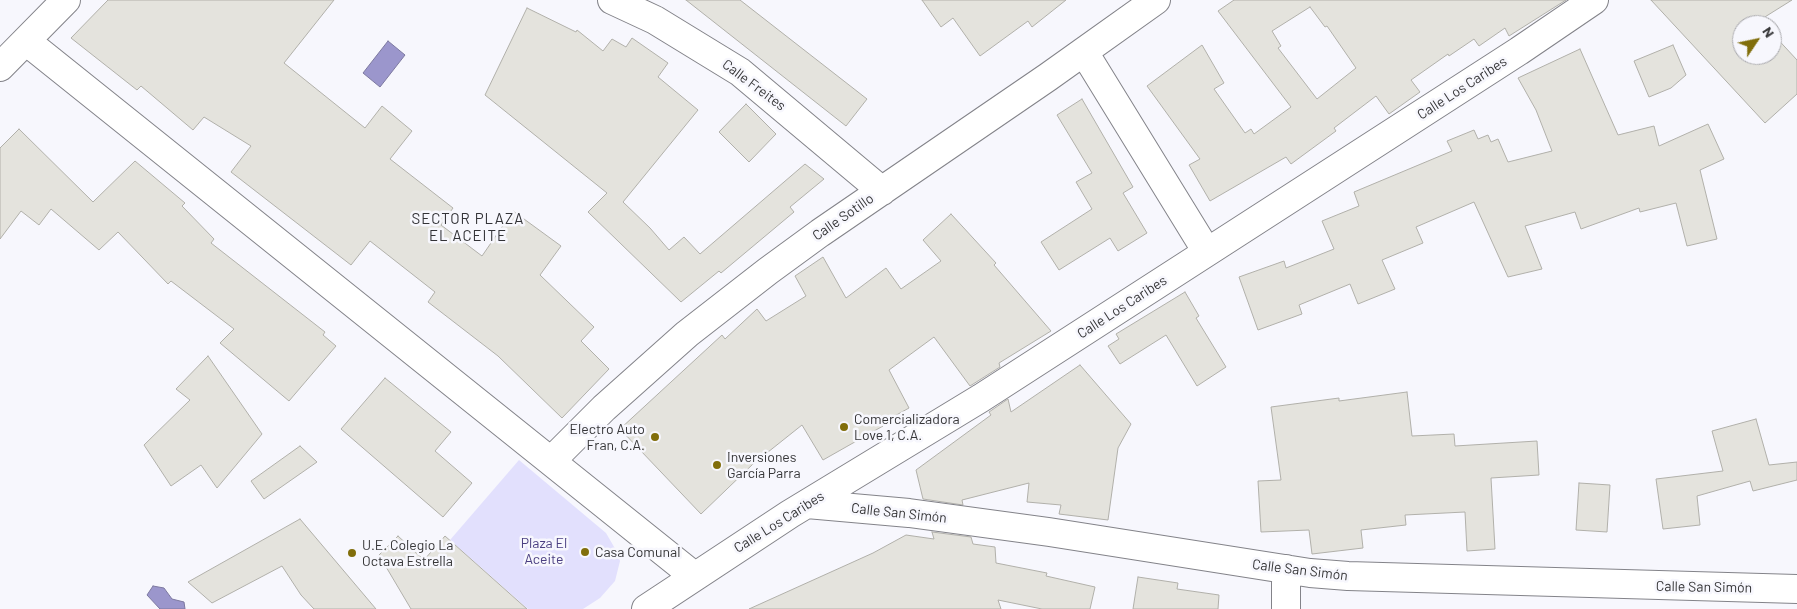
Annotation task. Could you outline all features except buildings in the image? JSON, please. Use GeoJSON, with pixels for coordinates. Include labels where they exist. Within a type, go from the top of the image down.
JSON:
{"type":"FeatureCollection","features":[{"type":"Feature","properties":{"kind":"street"},"geometry":{"type":"LineString","coordinates":[[0,67],[66,0]]}},
{"type":"Feature","properties":{"kind":"street","name":"Calle Freites"},"geometry":{"type":"LineString","coordinates":[[612,0],[655,20],[740,72],[882,190]]}},
{"type":"Feature","properties":{"kind":"street","name":"Calle Sotillo"},"geometry":{"type":"LineString","coordinates":[[551,461],[604,408],[687,334],[812,238],[1084,52],[1156,0]]}},
{"type":"Feature","properties":{"kind":"street","name":"Calle Los Caribes"},"geometry":{"type":"LineString","coordinates":[[646,609],[807,504],[981,398],[1594,0]]}},
{"type":"Feature","properties":{"kind":"street"},"geometry":{"type":"LineString","coordinates":[[26,41],[694,576]]}},
{"type":"Feature","properties":{"kind":"street"},"geometry":{"type":"LineString","coordinates":[[1084,52],[1207,252]]}},
{"type":"Feature","properties":{"kind":"street","name":"Calle San Simón"},"geometry":{"type":"LineString","coordinates":[[807,504],[909,513],[1049,532],[1286,569],[1348,576],[1797,589]]}},
{"type":"Feature","properties":{"kind":"street"},"geometry":{"type":"LineString","coordinates":[[1286,569],[1286,609]]}},
{"type":"Feature","properties":{"kind":"green space","name":"Plaza El Aceite"},"geometry":{"type":"Polygon","coordinates":[[[519,460],[606,533],[617,552],[620,561],[615,581],[600,598],[583,609],[528,609],[450,540],[519,460]]]}},
{"type":"Feature","properties":{"kind":"shaded area"},"geometry":{"type":"Polygon","coordinates":[[[388,41],[405,55],[380,87],[363,73],[388,41]]]}},
{"type":"Feature","properties":{"kind":"shaded area"},"geometry":{"type":"Polygon","coordinates":[[[153,586],[164,588],[172,599],[184,602],[185,609],[160,609],[147,595],[153,586]]]}},
{"type":"Feature","properties":{"kind":"place","name":"Comercializadora Love 1, C.A."},"geometry":{"type":"Point","coordinates":[844,427]}},
{"type":"Feature","properties":{"kind":"place","name":"Electro Auto Fran, C.A."},"geometry":{"type":"Point","coordinates":[655,437]}},
{"type":"Feature","properties":{"kind":"place","name":"Inversiones García Parra"},"geometry":{"type":"Point","coordinates":[717,465]}},
{"type":"Feature","properties":{"kind":"place","name":"Casa Comunal"},"geometry":{"type":"Point","coordinates":[585,552]}},
{"type":"Feature","properties":{"kind":"place","name":"U.E. Colegio La Octava Estrella"},"geometry":{"type":"Point","coordinates":[352,553]}},
{"type":"Feature","properties":{"kind":"district","name":"SECTOR PLAZA EL ACEITE"},"geometry":{"type":"Point","coordinates":[468,228]}}]}
